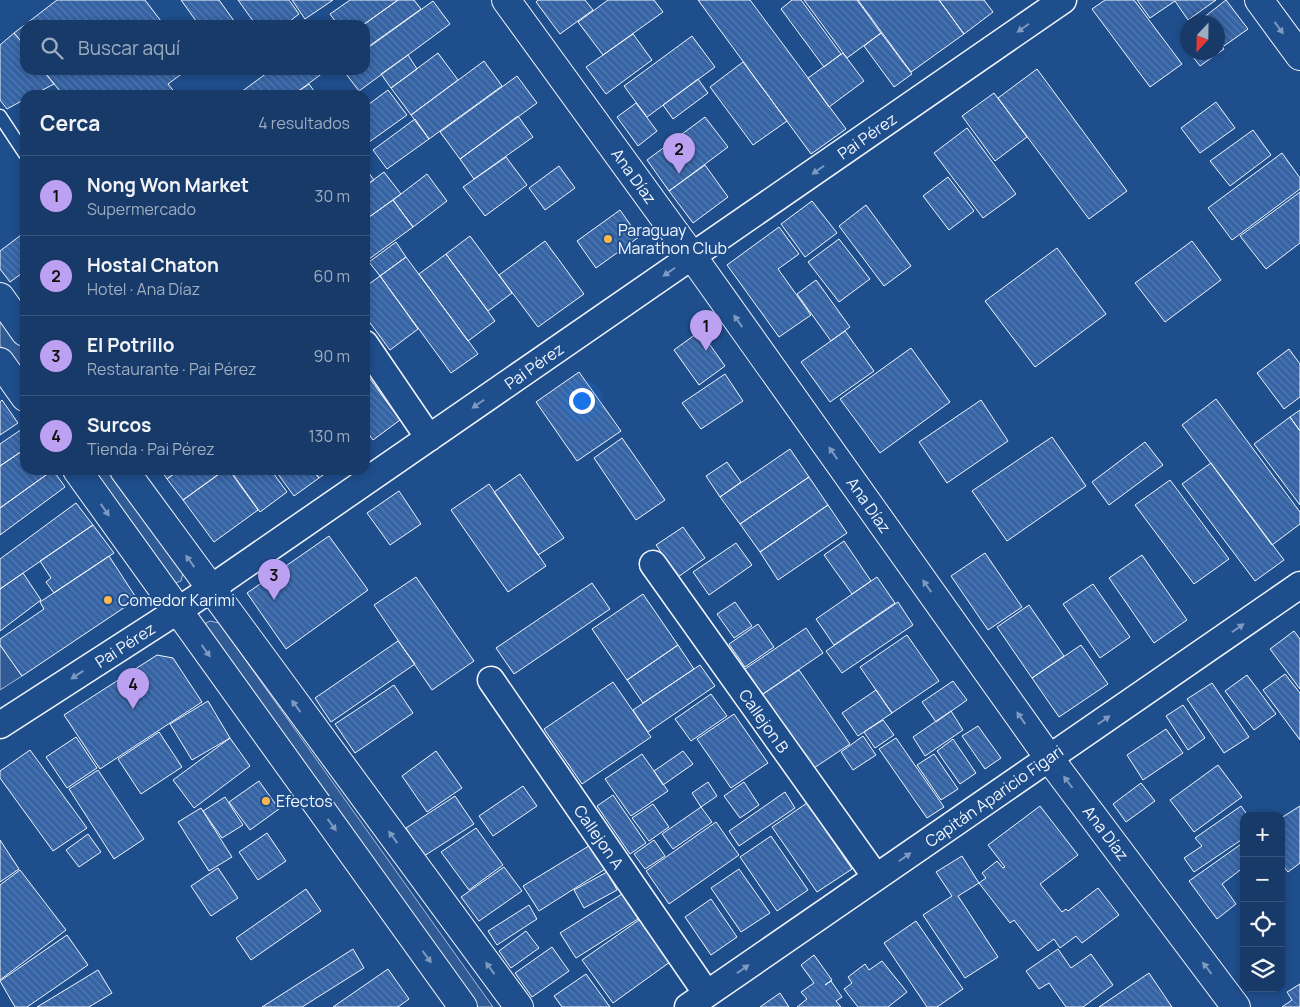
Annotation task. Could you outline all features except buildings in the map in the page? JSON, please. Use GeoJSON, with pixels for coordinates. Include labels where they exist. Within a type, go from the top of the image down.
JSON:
{"type":"FeatureCollection","features":[{"type":"Feature","properties":{"kind":"main road","name":"Ana Díaz"},"geometry":{"type":"LineString","coordinates":[[506,0],[692,256],[1049,758],[1236,1007]]}},
{"type":"Feature","properties":{"kind":"main road"},"geometry":{"type":"LineString","coordinates":[[1259,0],[1300,56]]}},
{"type":"Feature","properties":{"kind":"main road"},"geometry":{"type":"LineString","coordinates":[[0,297],[20,325]]}},
{"type":"Feature","properties":{"kind":"main road"},"geometry":{"type":"LineString","coordinates":[[0,362],[20,390]]}},
{"type":"Feature","properties":{"kind":"main road"},"geometry":{"type":"LineString","coordinates":[[81,475],[464,1007]]}},
{"type":"Feature","properties":{"kind":"main road"},"geometry":{"type":"LineString","coordinates":[[128,475],[518,1007]]}},
{"type":"Feature","properties":{"kind":"street","name":"Pai Pérez"},"geometry":{"type":"LineString","coordinates":[[0,725],[210,589],[1063,0]]}},
{"type":"Feature","properties":{"kind":"street"},"geometry":{"type":"LineString","coordinates":[[370,351],[429,438]]}},
{"type":"Feature","properties":{"kind":"street","name":"Callejon B"},"geometry":{"type":"LineString","coordinates":[[653,564],[876,877]]}},
{"type":"Feature","properties":{"kind":"street","name":"Capitán Aparicio Figari"},"geometry":{"type":"LineString","coordinates":[[698,1000],[1300,585]]}},
{"type":"Feature","properties":{"kind":"street","name":"Callejon A"},"geometry":{"type":"LineString","coordinates":[[491,680],[698,1000]]}},
{"type":"Feature","properties":{"kind":"lane"},"geometry":{"type":"LineString","coordinates":[[0,116],[20,146]]}},
{"type":"Feature","properties":{"kind":"shaded area"},"geometry":{"type":"Polygon","coordinates":[[[0,316],[20,344],[20,373],[0,345],[0,316]]]}},
{"type":"Feature","properties":{"kind":"shaded area"},"geometry":{"type":"Polygon","coordinates":[[[94,475],[114,475],[183,573],[181,581],[173,584],[94,475]]]}},
{"type":"Feature","properties":{"kind":"shaded area"},"geometry":{"type":"Polygon","coordinates":[[[210,621],[219,623],[493,1007],[478,1007],[206,631],[206,623],[210,621]]]}},
{"type":"Feature","properties":{"kind":"shaded area"},"geometry":{"type":"Polygon","coordinates":[[[0,645],[22,676],[0,690],[0,645]]]}},
{"type":"Feature","properties":{"kind":"place","name":"Hostal Chaton"},"geometry":{"type":"Point","coordinates":[679,174]}},
{"type":"Feature","properties":{"kind":"place","name":"Paraguay Marathon Club"},"geometry":{"type":"Point","coordinates":[608,239]}},
{"type":"Feature","properties":{"kind":"place","name":"Nong Won Market"},"geometry":{"type":"Point","coordinates":[706,351]}},
{"type":"Feature","properties":{"kind":"place","name":"Comedor Karimi"},"geometry":{"type":"Point","coordinates":[108,600]}},
{"type":"Feature","properties":{"kind":"place","name":"El Potrillo"},"geometry":{"type":"Point","coordinates":[274,600]}},
{"type":"Feature","properties":{"kind":"place","name":"Surcos"},"geometry":{"type":"Point","coordinates":[133,709]}},
{"type":"Feature","properties":{"kind":"place","name":"Efectos"},"geometry":{"type":"Point","coordinates":[266,801]}}]}
